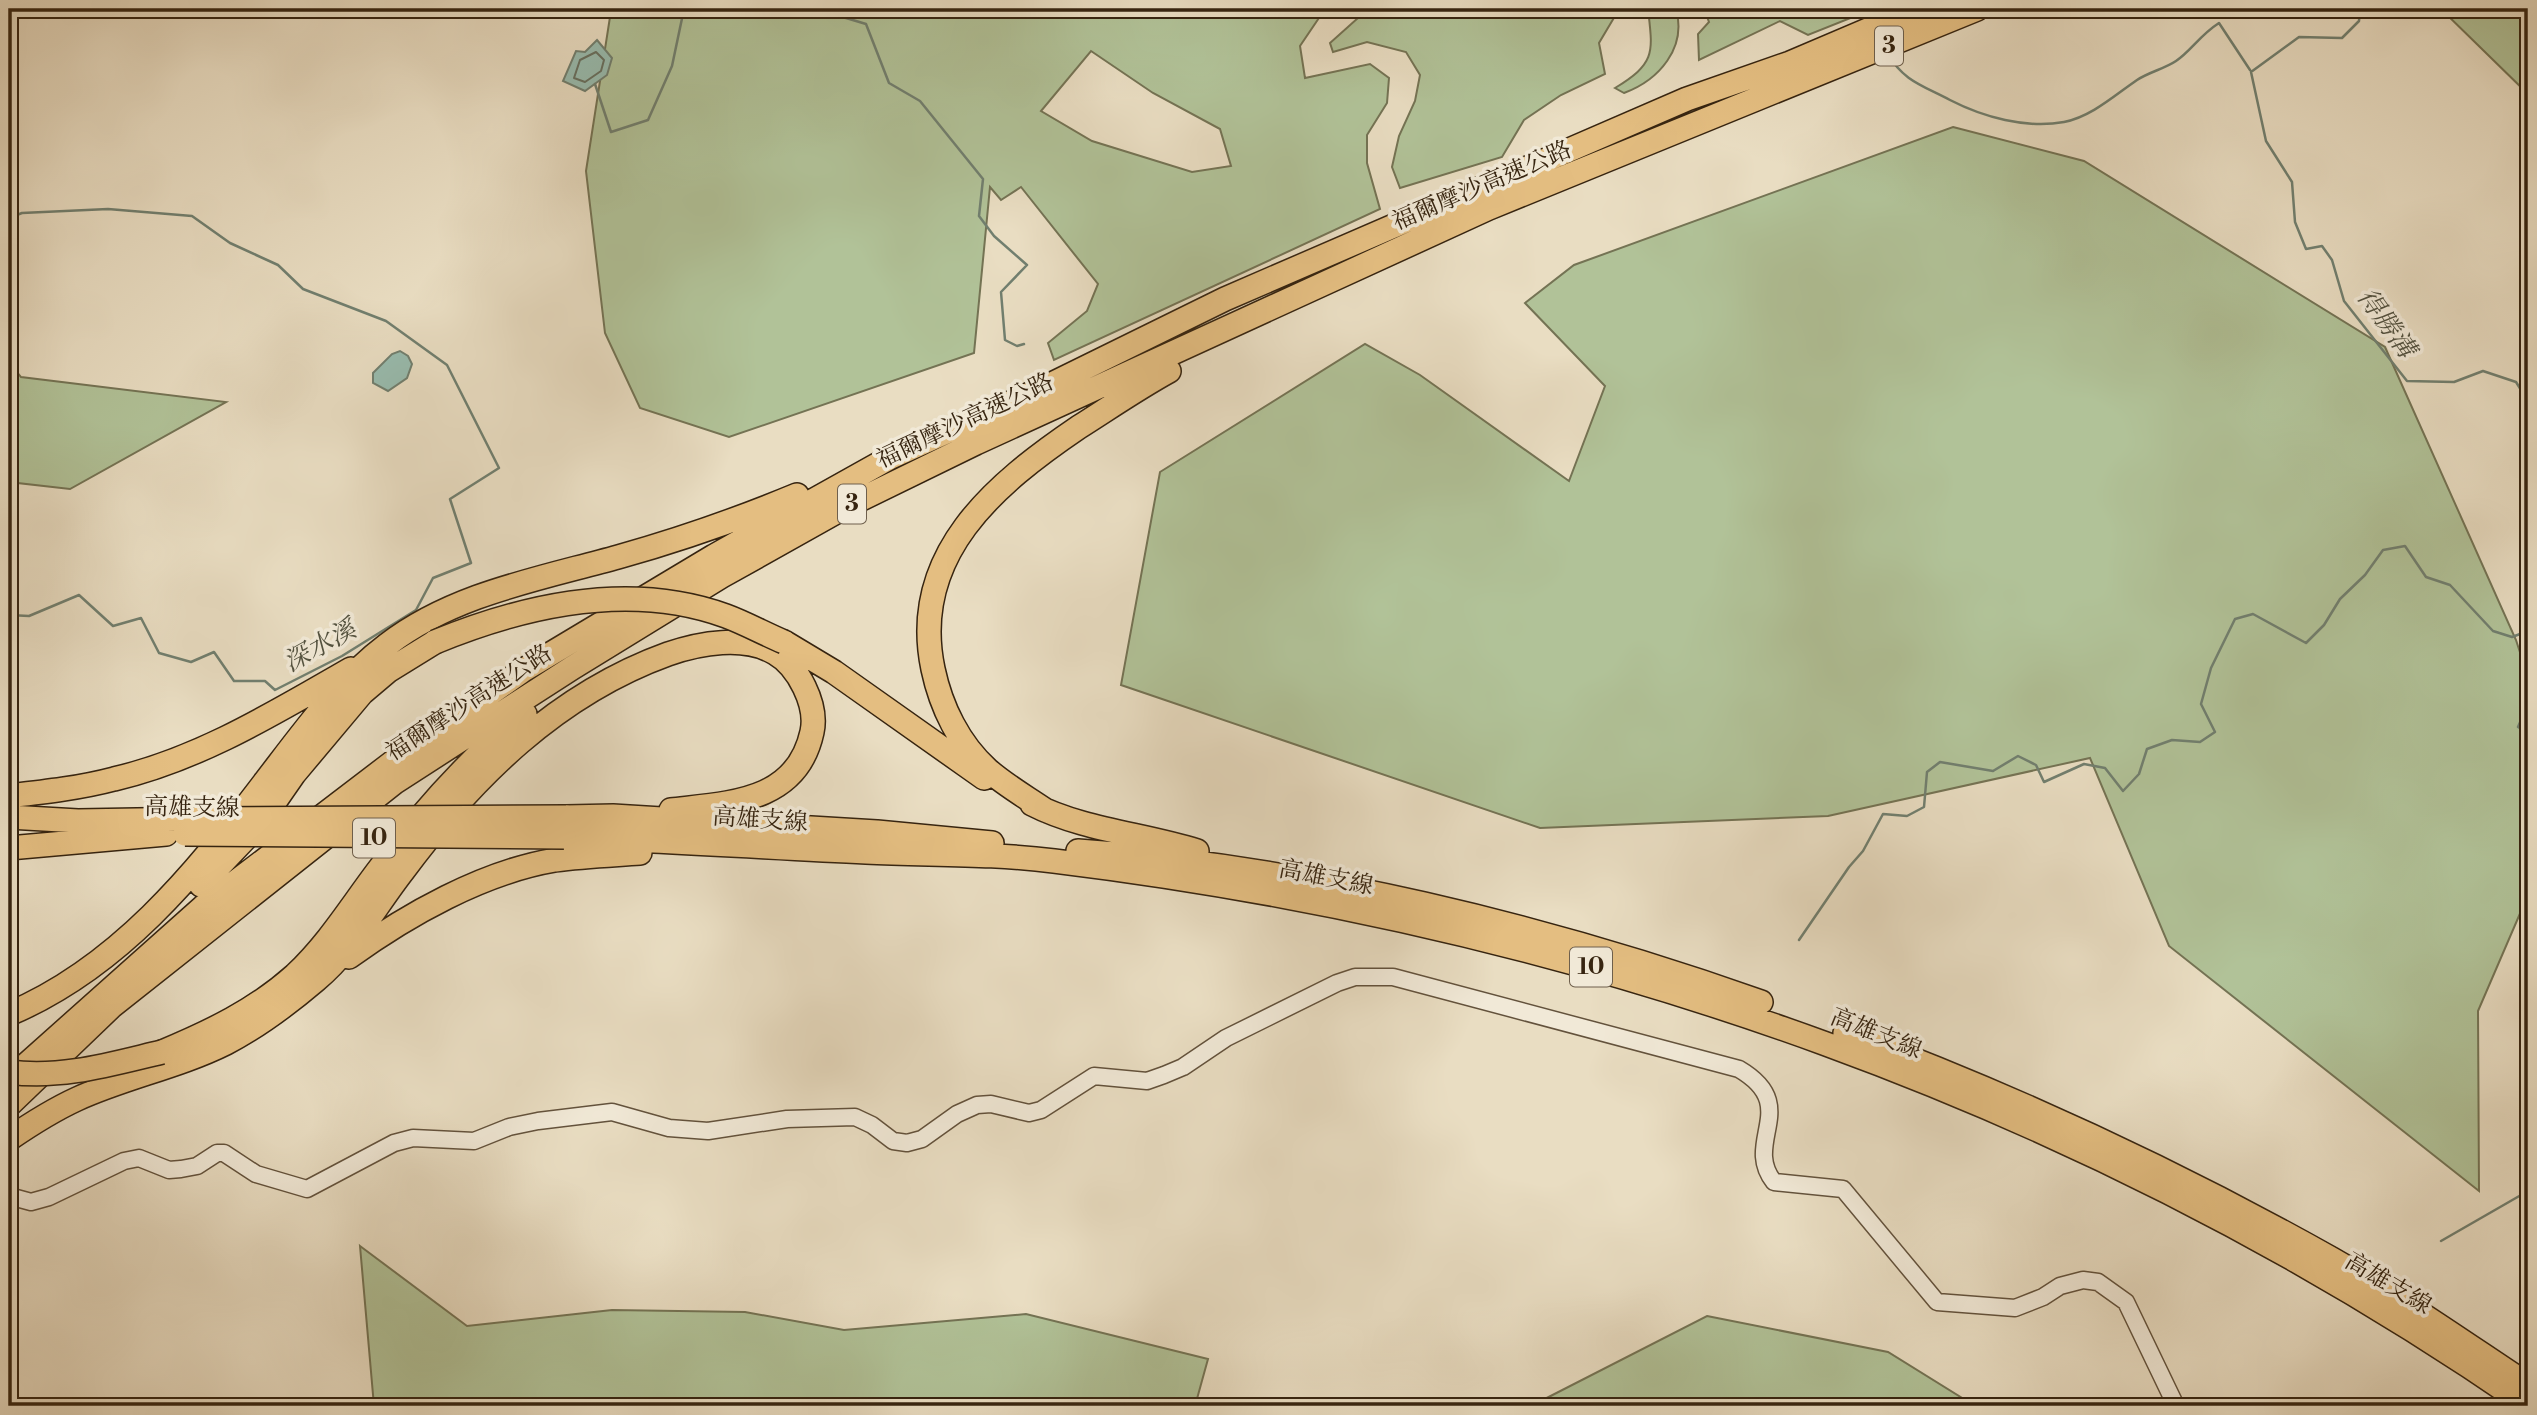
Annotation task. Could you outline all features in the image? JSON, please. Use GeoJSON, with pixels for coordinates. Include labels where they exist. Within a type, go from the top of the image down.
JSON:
{"type":"FeatureCollection","features":[{"type":"Feature","properties":{"kind":"highway","name":"福爾摩沙高速公路"},"geometry":{"type":"LineString","coordinates":[[9,1105],[112,1006],[395,782],[572,668],[722,576],[847,506],[976,443],[1489,208],[1795,73],[1917,9]]}},
{"type":"Feature","properties":{"kind":"highway","name":"福爾摩沙高速公路"},"geometry":{"type":"LineString","coordinates":[[9,1080],[213,899],[397,758],[522,671],[714,556],[891,457],[1052,384],[1226,299],[1686,99],[1795,73],[1977,9]]}},
{"type":"Feature","properties":{"kind":"highway"},"geometry":{"type":"LineString","coordinates":[[1045,810],[988,770],[950,719],[938,693],[931,656],[930,630],[935,595],[946,555],[984,502],[1037,456],[1142,385],[1217,342],[1238,324]]}},
{"type":"Feature","properties":{"kind":"highway"},"geometry":{"type":"LineString","coordinates":[[9,796],[115,779],[176,759],[276,712],[369,659],[409,630],[457,606],[544,576],[617,557],[741,518],[891,457]]}},
{"type":"Feature","properties":{"kind":"highway"},"geometry":{"type":"LineString","coordinates":[[90,1006],[121,964],[170,918],[260,823],[294,774],[362,693],[388,671],[435,642],[514,612],[572,603],[621,600],[676,604],[725,616],[784,642],[834,672],[998,788],[1083,824],[1164,841],[1273,876]]}},
{"type":"Feature","properties":{"kind":"highway"},"geometry":{"type":"LineString","coordinates":[[317,979],[351,942],[405,868],[492,766],[525,736],[598,685],[638,665],[710,643],[764,647],[779,655],[794,670],[808,697],[814,723],[807,753],[787,780],[748,800],[613,817]]}},
{"type":"Feature","properties":{"kind":"highway"},"geometry":{"type":"LineString","coordinates":[[9,1014],[56,989],[116,950],[151,916],[199,866],[301,735],[369,659]]}},
{"type":"Feature","properties":{"kind":"highway"},"geometry":{"type":"LineString","coordinates":[[9,1072],[36,1076],[75,1072],[162,1052],[209,1032],[255,1006],[294,976],[333,937],[378,871],[452,780],[572,668]]}},
{"type":"Feature","properties":{"kind":"highway","name":"高雄支線"},"geometry":{"type":"LineString","coordinates":[[9,817],[182,829]]}},
{"type":"Feature","properties":{"kind":"highway","name":"高雄支線"},"geometry":{"type":"LineString","coordinates":[[565,827],[613,817],[877,832],[1156,856],[1273,876],[1505,925],[1703,982],[1998,1093],[2206,1191],[2321,1253],[2397,1298],[2528,1385]]}},
{"type":"Feature","properties":{"kind":"highway","name":"高雄支線"},"geometry":{"type":"LineString","coordinates":[[9,830],[565,827],[756,844],[1049,860],[1258,891],[1495,941],[1720,1005],[1846,1049],[1966,1098],[2166,1190],[2309,1267],[2466,1363],[2528,1406]]}},
{"type":"Feature","properties":{"kind":"highway"},"geometry":{"type":"LineString","coordinates":[[9,848],[182,829]]}},
{"type":"Feature","properties":{"kind":"highway"},"geometry":{"type":"LineString","coordinates":[[9,1139],[78,1098],[227,1042],[391,926],[474,886],[553,860],[674,850],[740,852],[756,844]]}},
{"type":"Feature","properties":{"kind":"street"},"geometry":{"type":"LineString","coordinates":[[9,1196],[31,1202],[49,1198],[124,1161],[139,1158],[169,1171],[197,1166],[217,1153],[224,1153],[256,1174],[307,1189],[394,1143],[413,1139],[474,1141],[509,1127],[612,1112],[669,1128],[708,1131],[788,1119],[855,1117],[872,1125],[893,1141],[907,1143],[922,1139],[957,1114],[976,1105],[991,1104],[1029,1113],[1041,1110],[1094,1076],[1126,1081],[1156,1078],[1184,1067],[1226,1038],[1337,983],[1355,976],[1393,977],[1739,1069],[1763,1087],[1769,1100],[1770,1116],[1763,1161],[1774,1182],[1833,1187],[1848,1192],[1937,1302],[2015,1308],[2043,1297],[2060,1286],[2083,1280],[2098,1282],[2131,1308],[2176,1406]]}},
{"type":"Feature","properties":{"kind":"green space"},"geometry":{"type":"Polygon","coordinates":[[[605,9],[1325,9],[1300,46],[1305,78],[1370,64],[1389,78],[1387,103],[1367,135],[1367,163],[1380,209],[1054,360],[1048,343],[1087,311],[1098,284],[1021,187],[1001,200],[990,187],[974,353],[729,437],[640,408],[605,333],[586,171],[610,17],[605,9]],[[1091,51],[1041,111],[1092,141],[1192,172],[1231,166],[1220,129],[1153,93],[1091,51]]]}},
{"type":"Feature","properties":{"kind":"green space"},"geometry":{"type":"Polygon","coordinates":[[[1368,9],[1618,11],[1599,43],[1605,74],[1561,95],[1524,120],[1502,157],[1400,188],[1392,167],[1399,136],[1415,101],[1420,75],[1406,52],[1367,42],[1333,52],[1330,43],[1368,9]]]}},
{"type":"Feature","properties":{"kind":"green space"},"geometry":{"type":"Polygon","coordinates":[[[1648,9],[1676,9],[1678,23],[1674,49],[1659,71],[1624,93],[1615,88],[1638,71],[1649,56],[1651,36],[1648,9]]]}},
{"type":"Feature","properties":{"kind":"green space"},"geometry":{"type":"Polygon","coordinates":[[[1704,9],[1873,9],[1808,35],[1780,21],[1699,60],[1698,34],[1709,22],[1704,9]]]}},
{"type":"Feature","properties":{"kind":"green space"},"geometry":{"type":"Polygon","coordinates":[[[2441,9],[2528,9],[2528,94],[2441,9]]]}},
{"type":"Feature","properties":{"kind":"green space"},"geometry":{"type":"Polygon","coordinates":[[[1953,127],[2084,161],[2385,347],[2516,640],[2528,677],[2528,895],[2478,1011],[2479,1191],[2169,946],[2090,758],[1828,816],[1540,828],[1121,685],[1160,472],[1365,344],[1420,375],[1569,481],[1605,386],[1525,303],[1574,265],[1953,127]]]}},
{"type":"Feature","properties":{"kind":"green space"},"geometry":{"type":"Polygon","coordinates":[[[9,362],[21,377],[226,402],[70,489],[9,482],[9,362]]]}},
{"type":"Feature","properties":{"kind":"green space"},"geometry":{"type":"Polygon","coordinates":[[[360,1246],[467,1326],[612,1310],[745,1312],[844,1330],[1026,1314],[1208,1359],[1195,1406],[374,1406],[360,1246]]]}},
{"type":"Feature","properties":{"kind":"green space"},"geometry":{"type":"Polygon","coordinates":[[[1707,1316],[1888,1352],[1975,1406],[1531,1406],[1707,1316]]]}},
{"type":"Feature","properties":{"kind":"water"},"geometry":{"type":"Polygon","coordinates":[[[597,40],[612,58],[607,75],[585,91],[563,81],[576,51],[585,52],[597,40]]]}},
{"type":"Feature","properties":{"kind":"water"},"geometry":{"type":"Polygon","coordinates":[[[400,351],[408,356],[412,364],[407,378],[388,391],[373,383],[373,373],[392,354],[400,351]]]}},
{"type":"Feature","properties":{"kind":"waterway"},"geometry":{"type":"LineString","coordinates":[[595,84],[611,132],[648,120],[672,66],[684,9]]}},
{"type":"Feature","properties":{"kind":"waterway"},"geometry":{"type":"LineString","coordinates":[[816,9],[866,24],[889,83],[920,101],[983,179],[979,216],[994,236],[1027,265],[1001,292],[1005,340],[1017,346],[1024,344]]}},
{"type":"Feature","properties":{"kind":"waterway"},"geometry":{"type":"LineString","coordinates":[[1862,9],[1869,21]]}},
{"type":"Feature","properties":{"kind":"waterway","name":"得勝溝"},"geometry":{"type":"LineString","coordinates":[[2360,9],[2359,21],[2342,38],[2299,37],[2251,72],[2266,141],[2292,182],[2295,222],[2306,249],[2322,246],[2332,260],[2344,301],[2407,381],[2454,382],[2483,371],[2516,382],[2528,401]]}},
{"type":"Feature","properties":{"kind":"waterway"},"geometry":{"type":"LineString","coordinates":[[1888,54],[1907,77],[1963,106],[2005,120],[2035,124],[2064,122],[2093,110],[2142,77],[2176,61],[2219,23],[2250,70]]}},
{"type":"Feature","properties":{"kind":"waterway","name":"深水溪"},"geometry":{"type":"LineString","coordinates":[[9,218],[22,213],[108,209],[192,216],[230,243],[278,265],[303,289],[386,321],[447,365],[499,468],[450,499],[471,563],[433,578],[416,610],[342,656],[275,690],[265,681],[234,681],[214,652],[191,662],[159,653],[141,618],[113,626],[79,595],[29,616],[9,615]]}},
{"type":"Feature","properties":{"kind":"waterway"},"geometry":{"type":"LineString","coordinates":[[1799,940],[1863,851],[1883,814],[1907,816],[1924,807],[1927,772],[1940,762],[1993,771],[2018,756],[2036,765],[2044,782],[2084,764],[2105,768],[2123,791],[2139,774],[2147,749],[2172,740],[2200,742],[2215,732],[2201,704],[2211,668],[2235,619],[2253,614],[2306,643],[2324,625],[2340,599],[2365,575],[2383,550],[2405,546],[2426,577],[2450,585],[2493,631],[2512,637],[2528,631]]}},
{"type":"Feature","properties":{"kind":"waterway","name":"得勝溝"},"geometry":{"type":"LineString","coordinates":[[2528,704],[2518,727],[2528,733]]}},
{"type":"Feature","properties":{"kind":"waterway"},"geometry":{"type":"LineString","coordinates":[[2441,1241],[2528,1191]]}}]}
